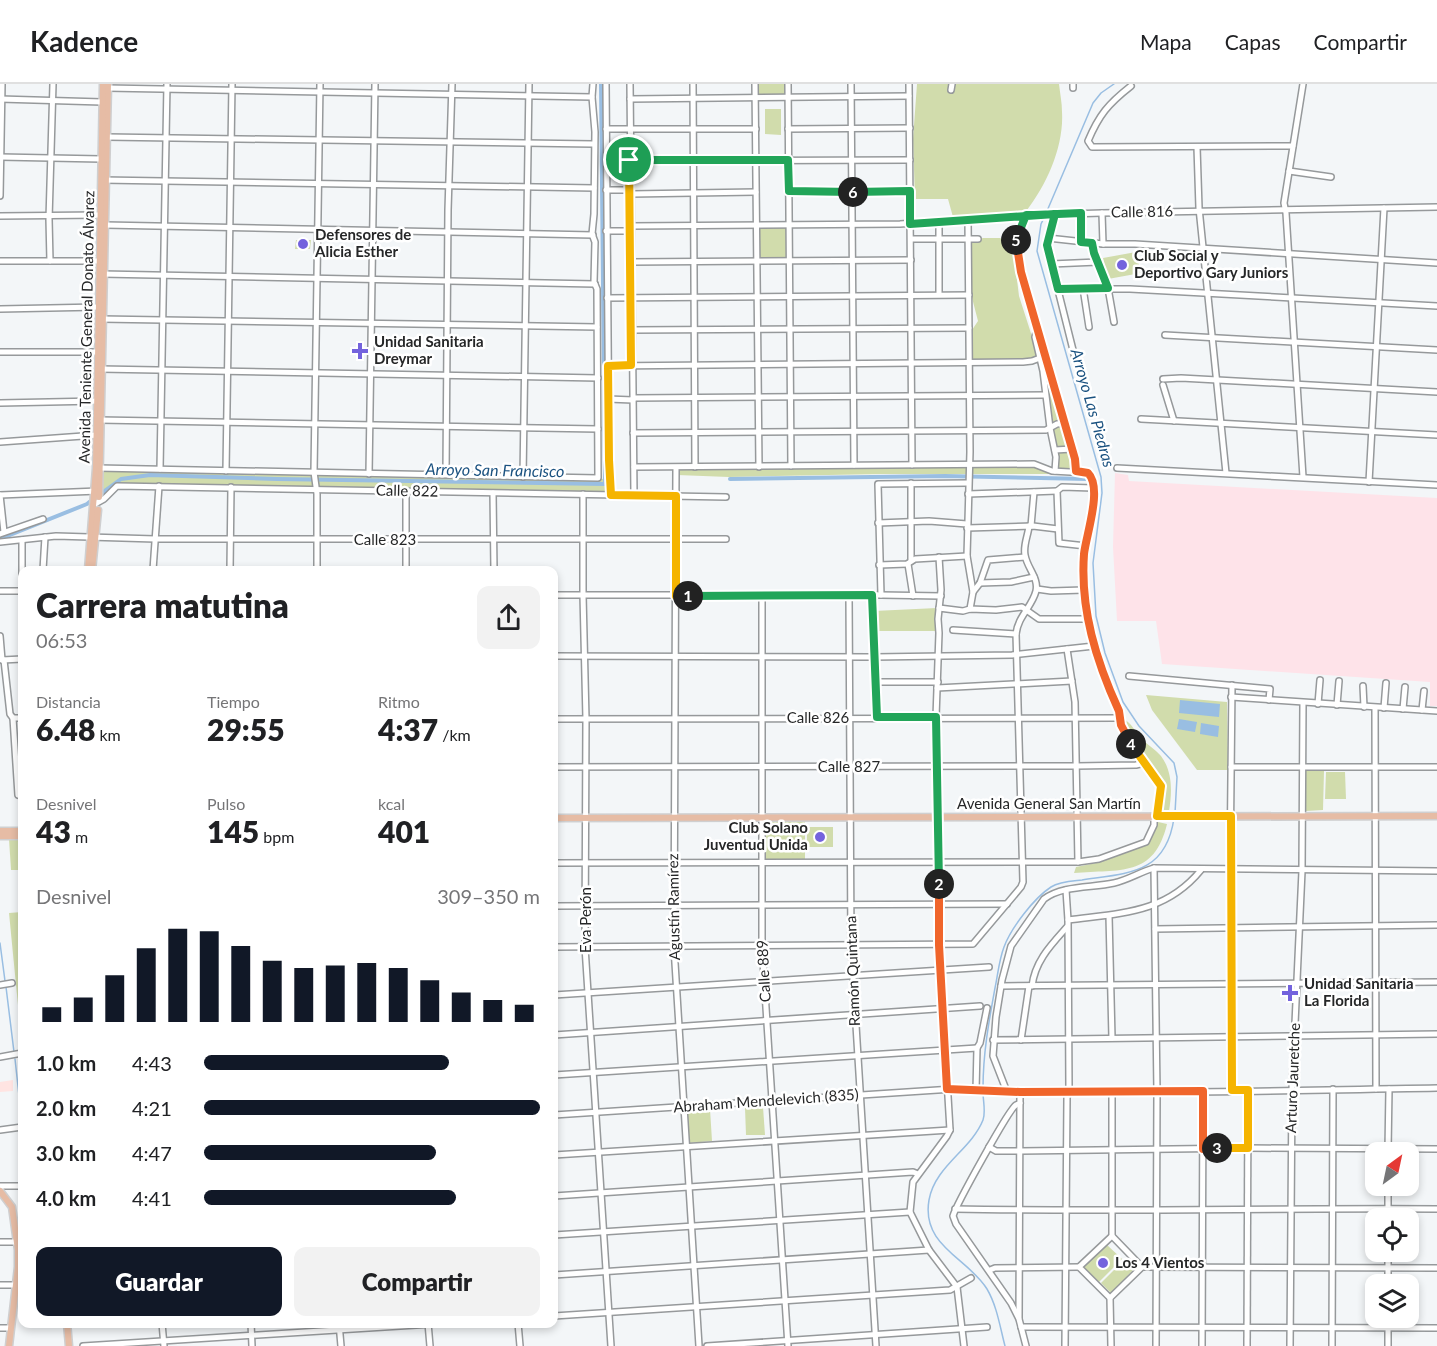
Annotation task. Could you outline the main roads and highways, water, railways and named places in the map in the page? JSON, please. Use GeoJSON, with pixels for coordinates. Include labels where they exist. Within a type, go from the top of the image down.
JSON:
{"type":"FeatureCollection","features":[{"type":"Feature","properties":{"kind":"main road","name":"Avenida Teniente General Donato Álvarez"},"geometry":{"type":"LineString","coordinates":[[102,261],[105,225],[101,159],[102,102],[106,86]]}},
{"type":"Feature","properties":{"kind":"main road","name":"Avenida Teniente General Donato Álvarez"},"geometry":{"type":"LineString","coordinates":[[99,468],[97,435],[100,420],[98,401],[102,274],[100,215],[107,137],[106,86]]}},
{"type":"Feature","properties":{"kind":"main road","name":"Avenida Teniente General Donato Álvarez"},"geometry":{"type":"LineString","coordinates":[[101,319],[99,307],[102,274]]}},
{"type":"Feature","properties":{"kind":"main road","name":"Avenida Teniente General Donato Álvarez"},"geometry":{"type":"LineString","coordinates":[[90,566],[98,491],[100,369]]}},
{"type":"Feature","properties":{"kind":"main road","name":"Avenida General San Martín"},"geometry":{"type":"LineString","coordinates":[[558,818],[1437,816]]}},
{"type":"Feature","properties":{"kind":"main road"},"geometry":{"type":"LineString","coordinates":[[0,833],[18,833]]}},
{"type":"Feature","properties":{"kind":"main road"},"geometry":{"type":"LineString","coordinates":[[0,1191],[12,1207],[18,1242],[18,1267],[9,1346]]}},
{"type":"Feature","properties":{"kind":"main road"},"geometry":{"type":"LineString","coordinates":[[67,1328],[69,1346]]}},
{"type":"Feature","properties":{"kind":"water"},"geometry":{"type":"Polygon","coordinates":[[[1180,700],[1220,704],[1219,717],[1179,713],[1180,700]]]}},
{"type":"Feature","properties":{"kind":"water"},"geometry":{"type":"Polygon","coordinates":[[[1179,719],[1197,722],[1195,732],[1177,729],[1179,719]]]}},
{"type":"Feature","properties":{"kind":"water"},"geometry":{"type":"Polygon","coordinates":[[[1201,723],[1219,726],[1218,737],[1200,734],[1201,723]]]}},
{"type":"Feature","properties":{"kind":"waterway","name":"Arroyo San Francisco"},"geometry":{"type":"LineString","coordinates":[[99,495],[121,479],[150,475],[605,484],[601,84]]}},
{"type":"Feature","properties":{"kind":"waterway","name":"Arroyo Las Piedras"},"geometry":{"type":"LineString","coordinates":[[1047,211],[1093,103],[1101,93],[1114,84]]}},
{"type":"Feature","properties":{"kind":"waterway","name":"Arroyo Las Piedras"},"geometry":{"type":"LineString","coordinates":[[1045,216],[1041,224],[1037,251],[1101,477],[1102,493],[1093,563],[1096,616],[1105,653],[1123,702],[1139,726],[1174,763],[1177,777],[1175,813]]}},
{"type":"Feature","properties":{"kind":"waterway"},"geometry":{"type":"LineString","coordinates":[[730,479],[945,476],[1089,479]]}},
{"type":"Feature","properties":{"kind":"waterway","name":"Arroyo San Francisco"},"geometry":{"type":"LineString","coordinates":[[0,539],[87,504],[93,499]]}},
{"type":"Feature","properties":{"kind":"waterway","name":"Arroyo Las Piedras"},"geometry":{"type":"LineString","coordinates":[[983,1088],[987,1037],[1002,952],[1017,923],[1037,898],[1055,885],[1130,872],[1154,860],[1163,850],[1170,836],[1174,818]]}},
{"type":"Feature","properties":{"kind":"waterway"},"geometry":{"type":"LineString","coordinates":[[0,943],[5,981]]}},
{"type":"Feature","properties":{"kind":"waterway"},"geometry":{"type":"LineString","coordinates":[[6,987],[14,1052]]}},
{"type":"Feature","properties":{"kind":"waterway"},"geometry":{"type":"LineString","coordinates":[[15,1059],[18,1086]]}},
{"type":"Feature","properties":{"kind":"waterway","name":"Arroyo Las Piedras"},"geometry":{"type":"LineString","coordinates":[[983,1092],[983,1120],[970,1140],[938,1177],[929,1200],[928,1216],[939,1240],[979,1278],[987,1289],[996,1309],[1005,1346]]}},
{"type":"Feature","properties":{"kind":"place","name":"Defensores de Alicia Esther"},"geometry":{"type":"Point","coordinates":[303,244]}},
{"type":"Feature","properties":{"kind":"place","name":"Club Social y Deportivo Gary Juniors"},"geometry":{"type":"Point","coordinates":[1122,265]}},
{"type":"Feature","properties":{"kind":"place","name":"Unidad Sanitaria Dreymar"},"geometry":{"type":"Point","coordinates":[360,351]}},
{"type":"Feature","properties":{"kind":"place","name":"Club Solano Juventud Unida"},"geometry":{"type":"Point","coordinates":[820,837]}},
{"type":"Feature","properties":{"kind":"place","name":"Unidad Sanitaria La Florida"},"geometry":{"type":"Point","coordinates":[1290,993]}},
{"type":"Feature","properties":{"kind":"place","name":"Los 4 Vientos"},"geometry":{"type":"Point","coordinates":[1103,1263]}}]}
